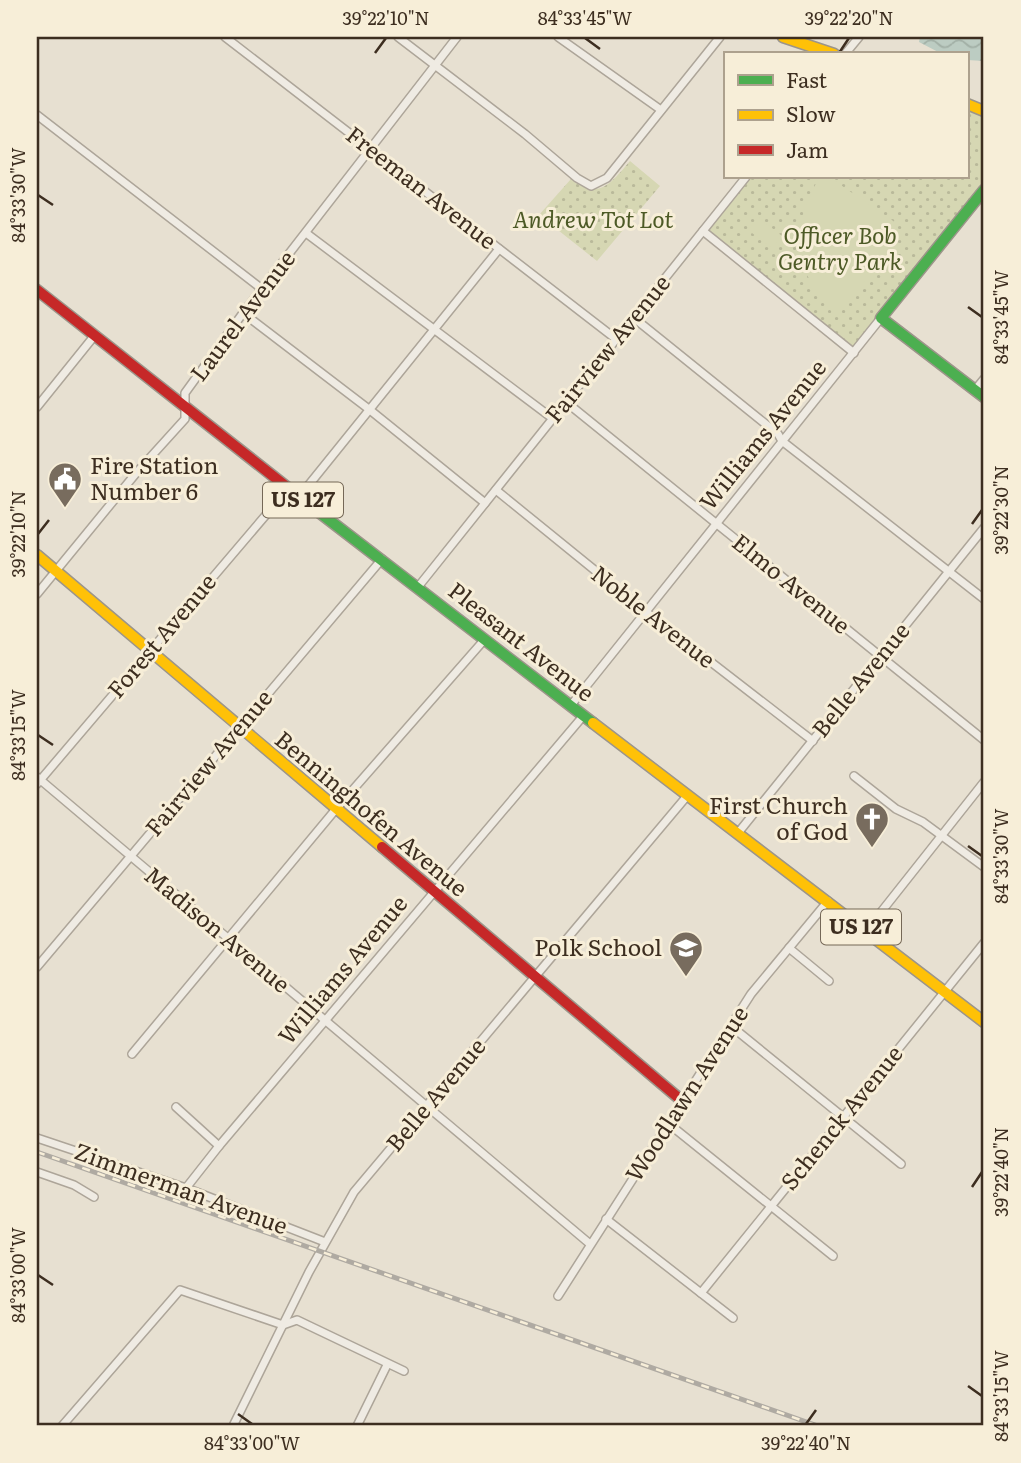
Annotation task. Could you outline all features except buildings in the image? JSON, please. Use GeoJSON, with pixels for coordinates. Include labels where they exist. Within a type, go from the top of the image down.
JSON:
{"type":"FeatureCollection","features":[{"type":"Feature","properties":{"kind":"street","name":"Freeman Avenue"},"geometry":{"type":"LineString","coordinates":[[225,37],[617,339]]}},
{"type":"Feature","properties":{"kind":"street"},"geometry":{"type":"LineString","coordinates":[[398,37],[525,134],[577,178],[591,186],[600,184],[607,178],[720,37]]}},
{"type":"Feature","properties":{"kind":"street","name":"Laurel Avenue"},"geometry":{"type":"LineString","coordinates":[[37,594],[185,419],[185,393],[243,313],[457,37]]}},
{"type":"Feature","properties":{"kind":"street"},"geometry":{"type":"LineString","coordinates":[[558,37],[661,110]]}},
{"type":"Feature","properties":{"kind":"street"},"geometry":{"type":"LineString","coordinates":[[783,37],[828,52]]}},
{"type":"Feature","properties":{"kind":"street"},"geometry":{"type":"LineString","coordinates":[[847,52],[859,37]]}},
{"type":"Feature","properties":{"kind":"street"},"geometry":{"type":"LineString","coordinates":[[37,115],[262,289]]}},
{"type":"Feature","properties":{"kind":"street","name":"Fairview Avenue"},"geometry":{"type":"LineString","coordinates":[[418,587],[745,178]]}},
{"type":"Feature","properties":{"kind":"street","name":"Williams Avenue"},"geometry":{"type":"LineString","coordinates":[[572,704],[984,190]]}},
{"type":"Feature","properties":{"kind":"street"},"geometry":{"type":"LineString","coordinates":[[703,231],[854,352]]}},
{"type":"Feature","properties":{"kind":"street"},"geometry":{"type":"LineString","coordinates":[[306,233],[552,418]]}},
{"type":"Feature","properties":{"kind":"street"},"geometry":{"type":"LineString","coordinates":[[299,497],[499,249]]}},
{"type":"Feature","properties":{"kind":"street","name":"Pleasant Avenue"},"geometry":{"type":"LineString","coordinates":[[37,290],[288,489],[984,1022]]}},
{"type":"Feature","properties":{"kind":"street"},"geometry":{"type":"LineString","coordinates":[[243,313],[370,410],[485,503]]}},
{"type":"Feature","properties":{"kind":"street"},"geometry":{"type":"LineString","coordinates":[[634,317],[778,433],[782,441],[984,599]]}},
{"type":"Feature","properties":{"kind":"street"},"geometry":{"type":"LineString","coordinates":[[881,318],[984,397]]}},
{"type":"Feature","properties":{"kind":"street"},"geometry":{"type":"LineString","coordinates":[[37,407],[95,335]]}},
{"type":"Feature","properties":{"kind":"street"},"geometry":{"type":"LineString","coordinates":[[975,390],[984,379]]}},
{"type":"Feature","properties":{"kind":"street","name":"Elmo Avenue"},"geometry":{"type":"LineString","coordinates":[[566,402],[984,740]]}},
{"type":"Feature","properties":{"kind":"street","name":"Forest Avenue"},"geometry":{"type":"LineString","coordinates":[[38,780],[288,489]]}},
{"type":"Feature","properties":{"kind":"street","name":"Noble Avenue"},"geometry":{"type":"LineString","coordinates":[[496,490],[645,611],[813,741]]}},
{"type":"Feature","properties":{"kind":"street","name":"Belle Avenue"},"geometry":{"type":"LineString","coordinates":[[738,833],[984,528]]}},
{"type":"Feature","properties":{"kind":"street","name":"Benninghofen Avenue"},"geometry":{"type":"LineString","coordinates":[[37,555],[681,1100]]}},
{"type":"Feature","properties":{"kind":"street","name":"Fairview Avenue"},"geometry":{"type":"LineString","coordinates":[[37,967],[382,559]]}},
{"type":"Feature","properties":{"kind":"street"},"geometry":{"type":"LineString","coordinates":[[132,1054],[337,809],[485,639]]}},
{"type":"Feature","properties":{"kind":"street","name":"Williams Avenue"},"geometry":{"type":"LineString","coordinates":[[186,1188],[584,715]]}},
{"type":"Feature","properties":{"kind":"street"},"geometry":{"type":"LineString","coordinates":[[854,776],[896,809],[923,822],[984,867]]}},
{"type":"Feature","properties":{"kind":"street","name":"Madison Avenue"},"geometry":{"type":"LineString","coordinates":[[38,780],[590,1244]]}},
{"type":"Feature","properties":{"kind":"street"},"geometry":{"type":"LineString","coordinates":[[866,931],[984,782]]}},
{"type":"Feature","properties":{"kind":"street","name":"Belle Avenue"},"geometry":{"type":"LineString","coordinates":[[233,1426],[325,1242],[354,1192],[687,796]]}},
{"type":"Feature","properties":{"kind":"street","name":"Woodlawn Avenue"},"geometry":{"type":"LineString","coordinates":[[558,1296],[751,994],[828,901]]}},
{"type":"Feature","properties":{"kind":"street","name":"Schenck Avenue"},"geometry":{"type":"LineString","coordinates":[[701,1293],[984,943]]}},
{"type":"Feature","properties":{"kind":"street"},"geometry":{"type":"LineString","coordinates":[[789,948],[830,981]]}},
{"type":"Feature","properties":{"kind":"street"},"geometry":{"type":"LineString","coordinates":[[731,1026],[901,1164]]}},
{"type":"Feature","properties":{"kind":"street"},"geometry":{"type":"LineString","coordinates":[[176,1107],[219,1146]]}},
{"type":"Feature","properties":{"kind":"street"},"geometry":{"type":"LineString","coordinates":[[668,1124],[833,1256]]}},
{"type":"Feature","properties":{"kind":"street","name":"Zimmerman Avenue"},"geometry":{"type":"LineString","coordinates":[[37,1138],[186,1188],[325,1242]]}},
{"type":"Feature","properties":{"kind":"street","name":"Zimmerman Avenue"},"geometry":{"type":"LineString","coordinates":[[37,1172],[74,1185],[94,1196]]}},
{"type":"Feature","properties":{"kind":"street"},"geometry":{"type":"LineString","coordinates":[[606,1219],[733,1318]]}},
{"type":"Feature","properties":{"kind":"street"},"geometry":{"type":"LineString","coordinates":[[62,1426],[180,1290],[283,1325],[297,1321],[404,1371]]}},
{"type":"Feature","properties":{"kind":"street"},"geometry":{"type":"LineString","coordinates":[[357,1426],[387,1365]]}},
{"type":"Feature","properties":{"kind":"green space","name":"Officer Bob Gentry Park"},"geometry":{"type":"Polygon","coordinates":[[[968,104],[984,111],[984,190],[854,353],[703,231],[745,178],[968,178],[968,104]]]}},
{"type":"Feature","properties":{"kind":"green space","name":"Andrew Tot Lot"},"geometry":{"type":"Polygon","coordinates":[[[630,161],[660,186],[597,261],[539,215],[571,179],[589,189],[597,189],[610,182],[630,161]]]}},
{"type":"Feature","properties":{"kind":"green space"},"geometry":{"type":"Polygon","coordinates":[[[819,178],[830,178],[896,223],[897,248],[865,281],[836,317],[810,281],[799,250],[802,218],[819,178]]]}},
{"type":"Feature","properties":{"kind":"green space"},"geometry":{"type":"Polygon","coordinates":[[[758,217],[782,236],[772,248],[748,230],[758,217]]]}},
{"type":"Feature","properties":{"kind":"water"},"geometry":{"type":"Polygon","coordinates":[[[920,37],[984,37],[984,61],[968,60],[968,52],[938,52],[919,42],[920,37]]]}},
{"type":"Feature","properties":{"kind":"railway"},"geometry":{"type":"LineString","coordinates":[[37,1152],[818,1426]]}},
{"type":"Feature","properties":{"kind":"traffic: fast"},"geometry":{"type":"LineString","coordinates":[[984,190],[881,318],[984,397]]}},
{"type":"Feature","properties":{"kind":"traffic: fast"},"geometry":{"type":"LineString","coordinates":[[311,506],[593,723]]}},
{"type":"Feature","properties":{"kind":"traffic: slow"},"geometry":{"type":"LineString","coordinates":[[783,37],[828,52]]}},
{"type":"Feature","properties":{"kind":"traffic: slow"},"geometry":{"type":"LineString","coordinates":[[968,104],[984,111]]}},
{"type":"Feature","properties":{"kind":"traffic: slow"},"geometry":{"type":"LineString","coordinates":[[37,555],[382,847]]}},
{"type":"Feature","properties":{"kind":"traffic: slow"},"geometry":{"type":"LineString","coordinates":[[593,723],[984,1022]]}},
{"type":"Feature","properties":{"kind":"traffic: jam"},"geometry":{"type":"LineString","coordinates":[[37,290],[311,506]]}},
{"type":"Feature","properties":{"kind":"traffic: jam"},"geometry":{"type":"LineString","coordinates":[[382,847],[681,1100]]}},
{"type":"Feature","properties":{"kind":"place","name":"Fire Station Number 6"},"geometry":{"type":"Point","coordinates":[65,509]}},
{"type":"Feature","properties":{"kind":"place","name":"First Church of God"},"geometry":{"type":"Point","coordinates":[872,849]}},
{"type":"Feature","properties":{"kind":"place","name":"Polk School"},"geometry":{"type":"Point","coordinates":[686,978]}}]}
